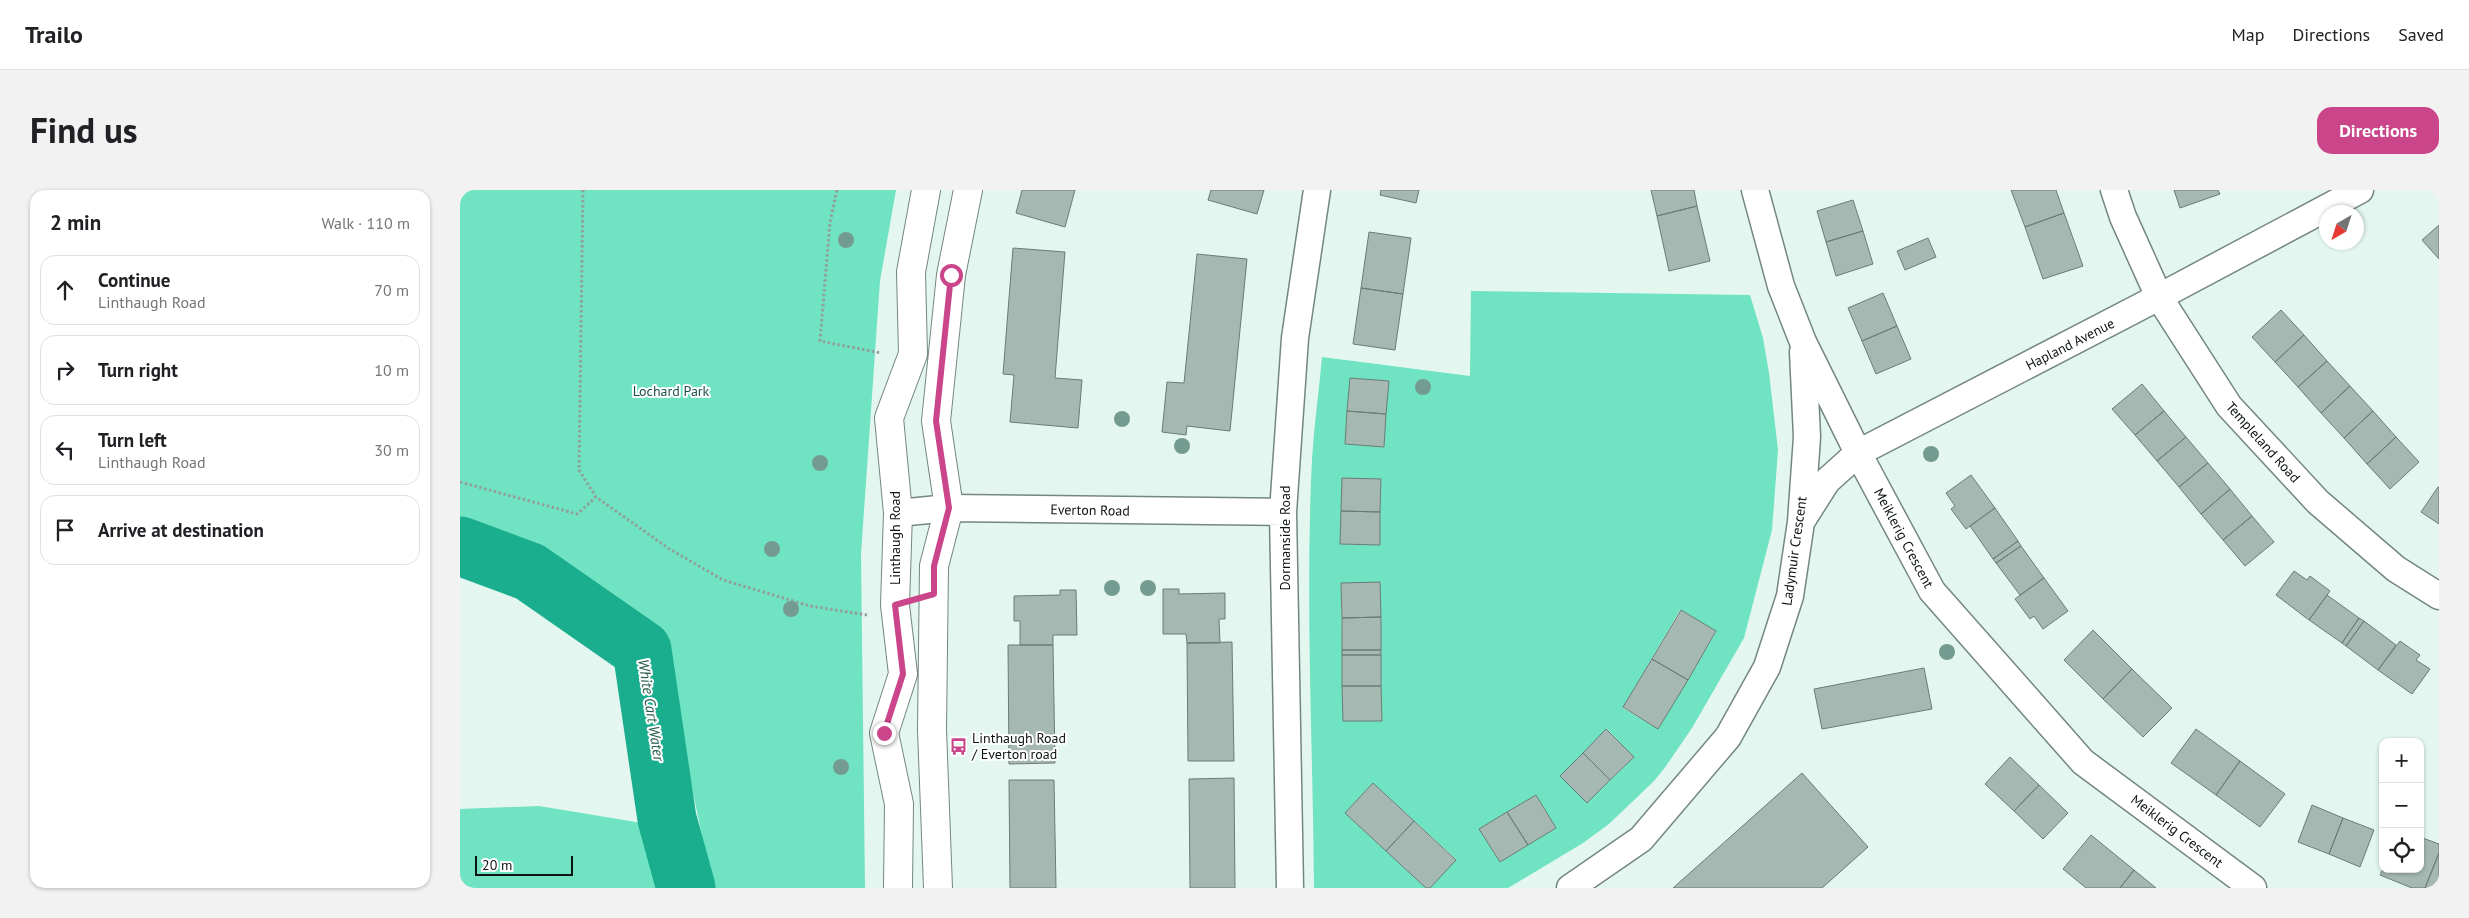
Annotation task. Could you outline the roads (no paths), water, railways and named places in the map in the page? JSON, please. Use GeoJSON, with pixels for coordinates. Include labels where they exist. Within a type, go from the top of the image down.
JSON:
{"type":"FeatureCollection","features":[{"type":"Feature","properties":{"kind":"street","name":"Linthaugh Road"},"geometry":{"type":"LineString","coordinates":[[898,888],[899,804],[884,733],[903,674],[895,605],[898,514],[889,418],[913,354],[911,272],[926,190]]}},
{"type":"Feature","properties":{"kind":"street"},"geometry":{"type":"LineString","coordinates":[[938,888],[932,730],[934,566],[949,508],[936,421],[951,275],[968,190]]}},
{"type":"Feature","properties":{"kind":"street","name":"Dormanside Road"},"geometry":{"type":"LineString","coordinates":[[1290,888],[1282,512],[1295,338],[1317,190]]}},
{"type":"Feature","properties":{"kind":"street","name":"Meiklerig Crescent"},"geometry":{"type":"LineString","coordinates":[[1755,190],[1781,286],[1803,342],[1858,453],[1932,591],[2083,762],[2252,888]]}},
{"type":"Feature","properties":{"kind":"street","name":"Templeland Road"},"geometry":{"type":"LineString","coordinates":[[2114,190],[2123,217],[2159,298],[2229,406],[2318,502],[2396,569],[2439,596]]}},
{"type":"Feature","properties":{"kind":"street","name":"Hapland Avenue"},"geometry":{"type":"LineString","coordinates":[[1801,522],[1827,481],[1858,453],[2159,298],[2360,190]]}},
{"type":"Feature","properties":{"kind":"street","name":"Ladymuir Crescent"},"geometry":{"type":"LineString","coordinates":[[1570,888],[1641,839],[1728,737],[1766,667],[1790,596],[1801,522],[1807,437],[1803,342]]}},
{"type":"Feature","properties":{"kind":"street","name":"Everton Road"},"geometry":{"type":"LineString","coordinates":[[898,514],[949,508],[1282,512]]}},
{"type":"Feature","properties":{"kind":"waterway","name":"White Cart Water"},"geometry":{"type":"LineString","coordinates":[[460,546],[530,572],[642,650],[667,819],[686,888]]}},
{"type":"Feature","properties":{"kind":"place","name":"Linthaugh Road / Everton road"},"geometry":{"type":"Point","coordinates":[958,746]}},
{"type":"Feature","properties":{"kind":"park label","name":"Lochard Park"},"geometry":{"type":"Point","coordinates":[671,391]}}]}
